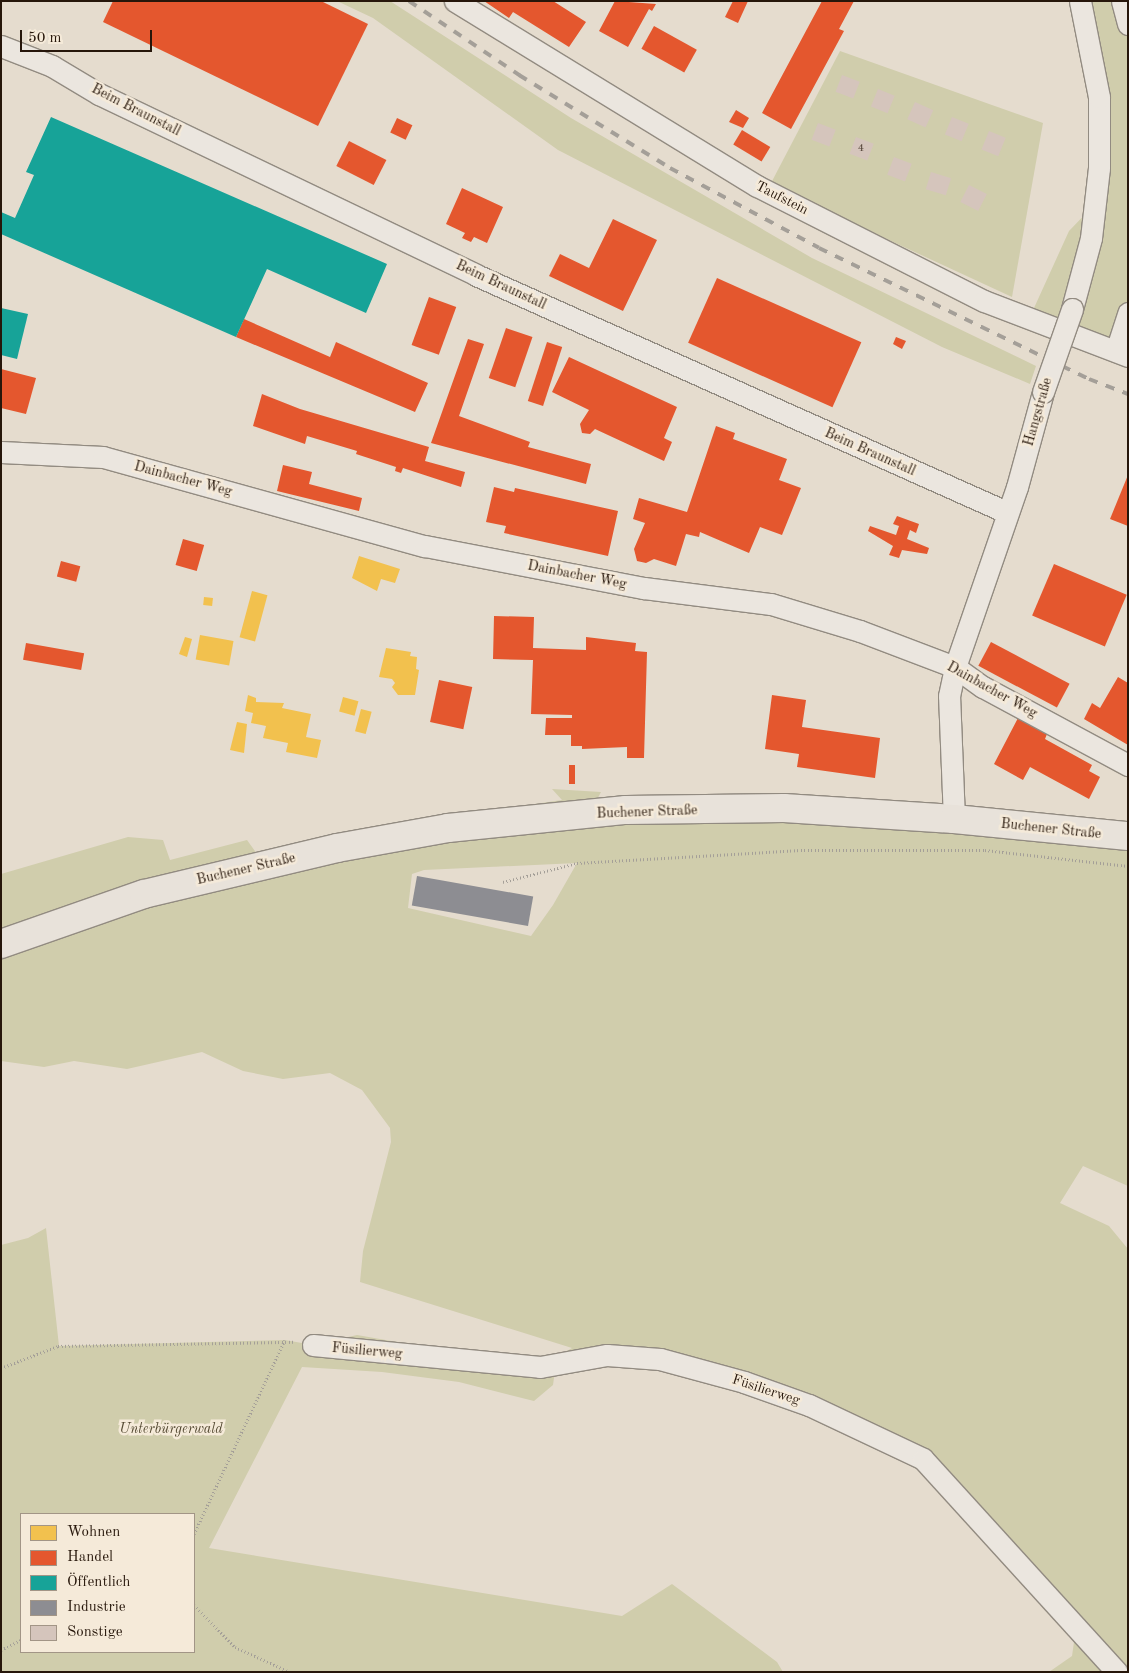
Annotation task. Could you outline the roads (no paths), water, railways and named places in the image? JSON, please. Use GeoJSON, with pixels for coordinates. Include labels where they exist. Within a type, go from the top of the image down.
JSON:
{"type":"FeatureCollection","features":[{"type":"Feature","properties":{"kind":"main road","name":"Buchener Straße"},"geometry":{"type":"LineString","coordinates":[[1,944],[171,887],[337,848],[448,828],[626,810],[784,808],[954,819],[1128,836]]}},
{"type":"Feature","properties":{"kind":"street","name":"Taufstein"},"geometry":{"type":"LineString","coordinates":[[455,1],[757,186],[984,301],[1122,354]]}},
{"type":"Feature","properties":{"kind":"street","name":"Hangstraße"},"geometry":{"type":"LineString","coordinates":[[954,819],[949,696],[955,667],[1006,512],[1017,487],[1043,392],[1072,309],[1091,238],[1099,168],[1099,97],[1080,1]]}},
{"type":"Feature","properties":{"kind":"street"},"geometry":{"type":"LineString","coordinates":[[1122,1],[1128,24]]}},
{"type":"Feature","properties":{"kind":"street","name":"Beim Braunstall"},"geometry":{"type":"LineString","coordinates":[[1,46],[52,66],[99,94],[476,275],[1006,512]]}},
{"type":"Feature","properties":{"kind":"street"},"geometry":{"type":"LineString","coordinates":[[1122,354],[1128,313]]}},
{"type":"Feature","properties":{"kind":"street","name":"Dainbacher Weg"},"geometry":{"type":"LineString","coordinates":[[1,452],[103,457],[424,546],[644,588],[771,604],[860,630],[955,667],[983,687],[1128,765]]}},
{"type":"Feature","properties":{"kind":"street","name":"Füsilierweg"},"geometry":{"type":"LineString","coordinates":[[313,1346],[540,1367],[607,1356],[660,1359],[744,1382],[809,1405],[923,1459],[1116,1672]]}},
{"type":"Feature","properties":{"kind":"railway"},"geometry":{"type":"LineString","coordinates":[[409,1],[519,75],[670,168],[819,248],[1089,379],[1128,394]]}},
{"type":"Feature","properties":{"kind":"park label","name":"Unterbürgerwald"},"geometry":{"type":"Point","coordinates":[171,1429]}}]}
